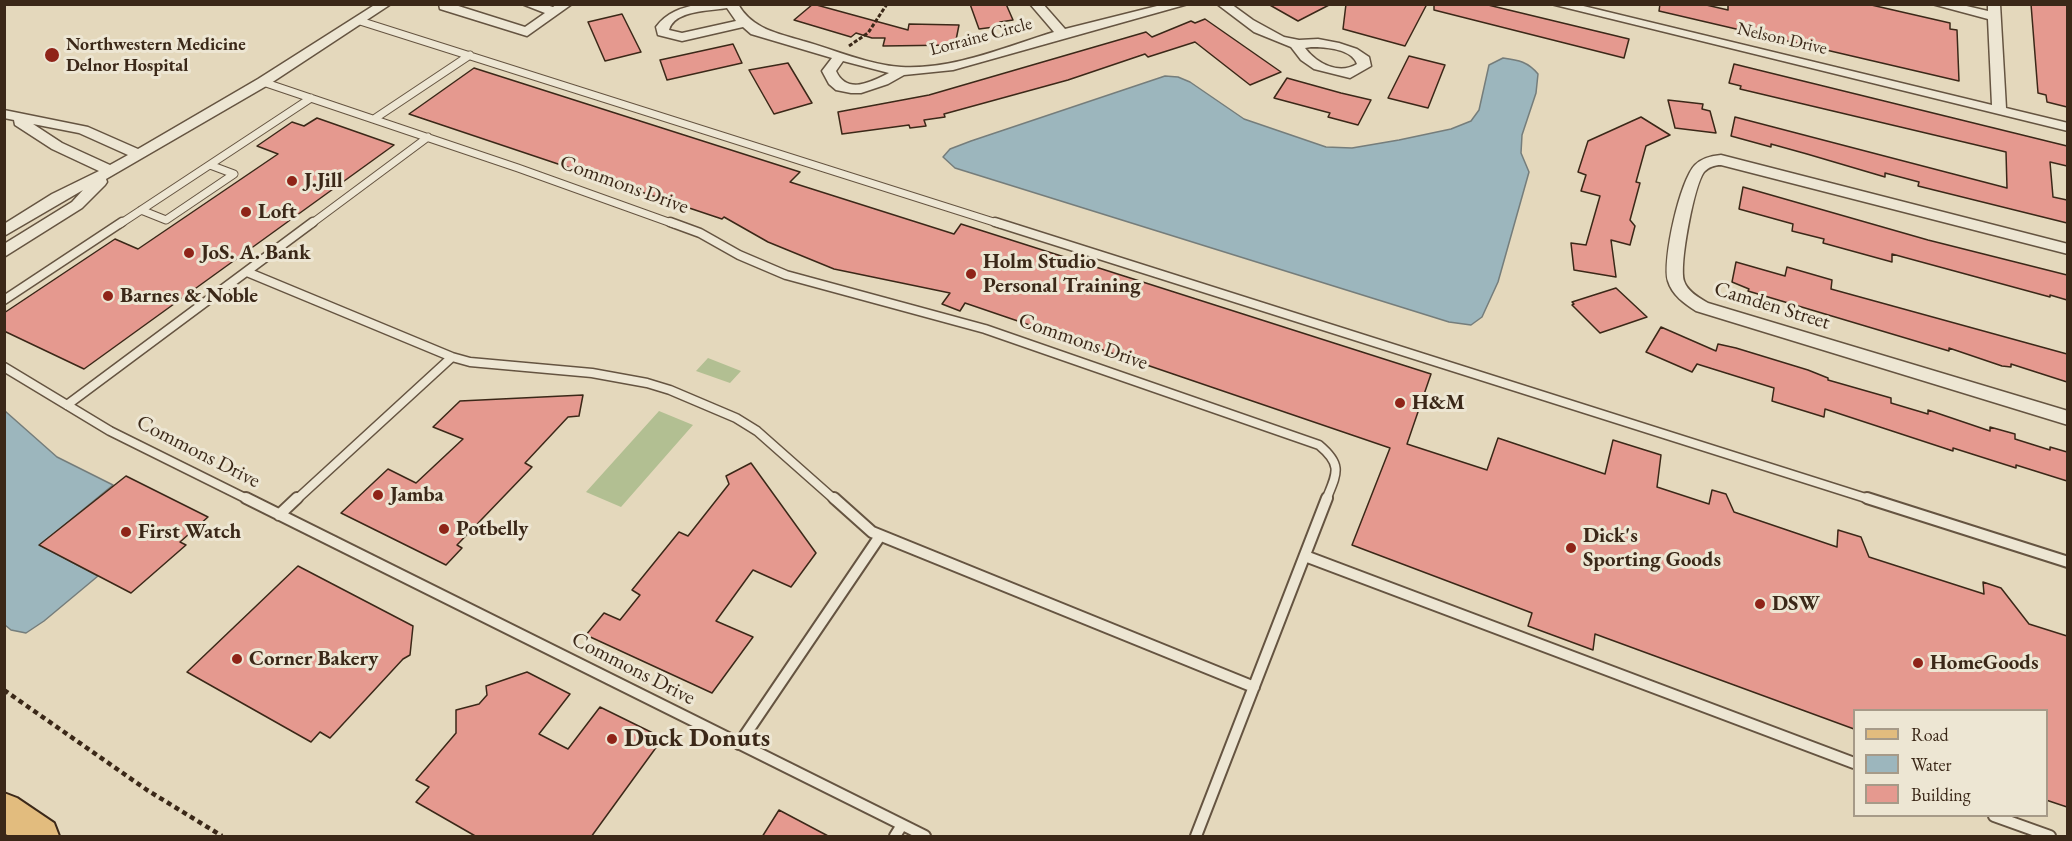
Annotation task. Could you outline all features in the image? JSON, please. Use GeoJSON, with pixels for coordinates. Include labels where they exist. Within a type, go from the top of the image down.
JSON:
{"type":"FeatureCollection","features":[{"type":"Feature","properties":{"kind":"main road"},"geometry":{"type":"LineString","coordinates":[[4,811],[41,837]]}},
{"type":"Feature","properties":{"kind":"street"},"geometry":{"type":"LineString","coordinates":[[4,231],[57,197],[111,171],[263,82],[385,4]]}},
{"type":"Feature","properties":{"kind":"street"},"geometry":{"type":"LineString","coordinates":[[447,4],[444,6],[527,32],[566,4]]}},
{"type":"Feature","properties":{"kind":"street"},"geometry":{"type":"LineString","coordinates":[[528,4],[555,12]]}},
{"type":"Feature","properties":{"kind":"street"},"geometry":{"type":"LineString","coordinates":[[726,4],[680,13],[665,21],[662,27],[663,32],[682,37],[746,23]]}},
{"type":"Feature","properties":{"kind":"street","name":"Lorraine Circle"},"geometry":{"type":"LineString","coordinates":[[731,4],[733,11],[756,31],[844,51],[873,66],[901,71],[953,66],[1062,34],[1182,4]]}},
{"type":"Feature","properties":{"kind":"street"},"geometry":{"type":"LineString","coordinates":[[1036,4],[1062,34]]}},
{"type":"Feature","properties":{"kind":"street"},"geometry":{"type":"LineString","coordinates":[[1223,4],[1251,24],[1296,44]]}},
{"type":"Feature","properties":{"kind":"street","name":"Nelson Drive"},"geometry":{"type":"LineString","coordinates":[[1557,4],[2067,127]]}},
{"type":"Feature","properties":{"kind":"street"},"geometry":{"type":"LineString","coordinates":[[1938,4],[1994,10],[1999,109]]}},
{"type":"Feature","properties":{"kind":"street"},"geometry":{"type":"LineString","coordinates":[[844,51],[829,71],[834,83],[839,87],[860,89],[880,84],[901,71]]}},
{"type":"Feature","properties":{"kind":"street"},"geometry":{"type":"LineString","coordinates":[[9,116],[83,130],[138,154]]}},
{"type":"Feature","properties":{"kind":"street"},"geometry":{"type":"LineString","coordinates":[[9,116],[57,146],[111,171]]}},
{"type":"Feature","properties":{"kind":"street","name":"Camden Street"},"geometry":{"type":"LineString","coordinates":[[2067,249],[1758,168],[1728,161],[1707,161],[1698,167],[1693,179],[1674,264],[1677,282],[1683,292],[1702,307],[2067,418]]}},
{"type":"Feature","properties":{"kind":"street"},"geometry":{"type":"LineString","coordinates":[[4,252],[77,205],[111,171]]}},
{"type":"Feature","properties":{"kind":"lane"},"geometry":{"type":"LineString","coordinates":[[360,21],[1433,363],[2067,562]]}},
{"type":"Feature","properties":{"kind":"lane"},"geometry":{"type":"LineString","coordinates":[[374,119],[470,56]]}},
{"type":"Feature","properties":{"kind":"lane","name":"Commons Drive"},"geometry":{"type":"LineString","coordinates":[[263,82],[428,137],[700,233],[738,255],[786,275],[985,329],[1319,445],[1333,457],[1336,476],[1196,837]]}},
{"type":"Feature","properties":{"kind":"lane"},"geometry":{"type":"LineString","coordinates":[[4,300],[311,98]]}},
{"type":"Feature","properties":{"kind":"lane"},"geometry":{"type":"LineString","coordinates":[[67,405],[428,137]]}},
{"type":"Feature","properties":{"kind":"lane"},"geometry":{"type":"LineString","coordinates":[[141,210],[166,220],[234,174],[210,165]]}},
{"type":"Feature","properties":{"kind":"lane"},"geometry":{"type":"LineString","coordinates":[[246,272],[470,362],[592,373],[670,390],[683,395],[736,418],[757,431],[840,502],[858,521],[880,536],[1254,687]]}},
{"type":"Feature","properties":{"kind":"lane"},"geometry":{"type":"LineString","coordinates":[[279,514],[453,357]]}},
{"type":"Feature","properties":{"kind":"lane","name":"Commons Drive"},"geometry":{"type":"LineString","coordinates":[[4,367],[111,430],[925,837]]}},
{"type":"Feature","properties":{"kind":"lane"},"geometry":{"type":"LineString","coordinates":[[739,744],[880,536]]}},
{"type":"Feature","properties":{"kind":"lane"},"geometry":{"type":"LineString","coordinates":[[1305,556],[1853,763]]}},
{"type":"Feature","properties":{"kind":"lane"},"geometry":{"type":"LineString","coordinates":[[1997,817],[2050,837]]}},
{"type":"Feature","properties":{"kind":"lane"},"geometry":{"type":"LineString","coordinates":[[896,837],[902,825]]}},
{"type":"Feature","properties":{"kind":"path"},"geometry":{"type":"LineString","coordinates":[[844,51],[868,33],[887,4]]}},
{"type":"Feature","properties":{"kind":"path"},"geometry":{"type":"LineString","coordinates":[[4,690],[147,790],[222,837]]}},
{"type":"Feature","properties":{"kind":"green space"},"geometry":{"type":"Polygon","coordinates":[[[708,358],[741,371],[730,383],[696,371],[708,358]]]}},
{"type":"Feature","properties":{"kind":"green space"},"geometry":{"type":"Polygon","coordinates":[[[659,411],[693,425],[621,507],[586,492],[659,411]]]}},
{"type":"Feature","properties":{"kind":"water"},"geometry":{"type":"Polygon","coordinates":[[[1503,58],[1523,62],[1538,74],[1536,93],[1522,135],[1521,153],[1529,172],[1498,282],[1482,317],[1471,325],[1449,322],[955,168],[943,157],[950,149],[971,141],[1165,76],[1178,77],[1190,82],[1244,119],[1326,147],[1352,148],[1399,140],[1451,129],[1471,121],[1479,110],[1489,65],[1503,58]]]}},
{"type":"Feature","properties":{"kind":"water"},"geometry":{"type":"Polygon","coordinates":[[[5,411],[57,457],[113,485],[40,545],[98,576],[26,633],[11,630],[5,625],[5,411]]]}},
{"type":"Feature","properties":{"kind":"building"},"geometry":{"type":"Polygon","coordinates":[[[813,4],[908,30],[909,24],[959,25],[955,45],[883,46],[885,38],[872,38],[856,33],[851,37],[794,20],[813,4]]]}},
{"type":"Feature","properties":{"kind":"building"},"geometry":{"type":"Polygon","coordinates":[[[970,4],[1006,4],[1013,20],[1000,22],[1002,26],[979,29],[970,4]]]}},
{"type":"Feature","properties":{"kind":"building"},"geometry":{"type":"Polygon","coordinates":[[[1268,4],[1331,4],[1298,21],[1268,4]]]}},
{"type":"Feature","properties":{"kind":"building"},"geometry":{"type":"Polygon","coordinates":[[[1346,4],[1427,4],[1405,46],[1343,29],[1346,4]]]}},
{"type":"Feature","properties":{"kind":"building"},"geometry":{"type":"Polygon","coordinates":[[[1434,4],[1484,4],[1629,39],[1624,58],[1434,10],[1434,4]]]}},
{"type":"Feature","properties":{"kind":"building"},"geometry":{"type":"Polygon","coordinates":[[[1660,4],[1702,4],[1728,10],[1728,4],[1867,4],[1950,23],[1950,29],[1957,30],[1959,81],[1659,11],[1660,4]]]}},
{"type":"Feature","properties":{"kind":"building"},"geometry":{"type":"Polygon","coordinates":[[[2031,4],[2067,4],[2067,107],[2047,102],[2046,95],[2038,93],[2031,4]]]}},
{"type":"Feature","properties":{"kind":"building"},"geometry":{"type":"Polygon","coordinates":[[[622,14],[641,52],[605,61],[588,22],[622,14]]]}},
{"type":"Feature","properties":{"kind":"building"},"geometry":{"type":"Polygon","coordinates":[[[1205,19],[1281,72],[1250,85],[1195,42],[1148,57],[1145,54],[1068,80],[944,114],[945,117],[924,120],[926,126],[910,128],[909,125],[842,134],[838,112],[929,95],[1146,32],[1152,37],[1191,21],[1195,23],[1205,19]]]}},
{"type":"Feature","properties":{"kind":"building"},"geometry":{"type":"Polygon","coordinates":[[[733,44],[742,63],[667,80],[660,60],[733,44]]]}},
{"type":"Feature","properties":{"kind":"building"},"geometry":{"type":"Polygon","coordinates":[[[1409,56],[1445,65],[1428,108],[1388,98],[1409,56]]]}},
{"type":"Feature","properties":{"kind":"building"},"geometry":{"type":"Polygon","coordinates":[[[788,63],[812,103],[774,114],[749,70],[788,63]]]}},
{"type":"Feature","properties":{"kind":"building"},"geometry":{"type":"Polygon","coordinates":[[[1734,64],[2067,146],[2067,166],[2050,162],[2053,197],[2067,200],[2067,223],[1918,186],[1919,182],[1885,173],[1885,177],[1771,144],[1771,147],[1731,136],[1735,117],[2007,188],[2006,152],[1740,89],[1741,86],[1729,83],[1734,64]]]}},
{"type":"Feature","properties":{"kind":"building"},"geometry":{"type":"Polygon","coordinates":[[[474,68],[800,172],[790,182],[954,234],[961,224],[1431,374],[1407,444],[1487,470],[1498,438],[1605,474],[1613,440],[1661,455],[1657,487],[1709,504],[1712,490],[1726,494],[1734,512],[1837,547],[1838,530],[1861,537],[1869,557],[1984,594],[1983,582],[2001,588],[2029,624],[2067,636],[2067,807],[2048,801],[2048,709],[1853,709],[1853,729],[1595,634],[1593,650],[1528,626],[1532,613],[1352,545],[1390,448],[965,303],[960,311],[942,304],[950,293],[834,269],[768,242],[724,217],[722,219],[409,114],[474,68]]]}},
{"type":"Feature","properties":{"kind":"building"},"geometry":{"type":"Polygon","coordinates":[[[1287,78],[1371,100],[1358,125],[1328,117],[1330,113],[1274,98],[1287,78]]]}},
{"type":"Feature","properties":{"kind":"building"},"geometry":{"type":"Polygon","coordinates":[[[1668,100],[1703,104],[1702,109],[1710,111],[1716,133],[1675,128],[1668,100]]]}},
{"type":"Feature","properties":{"kind":"building"},"geometry":{"type":"Polygon","coordinates":[[[1641,117],[1670,135],[1646,146],[1636,182],[1640,183],[1630,220],[1635,226],[1630,245],[1611,240],[1616,277],[1574,270],[1571,243],[1586,245],[1600,196],[1581,191],[1586,175],[1578,172],[1588,141],[1641,117]]]}},
{"type":"Feature","properties":{"kind":"building"},"geometry":{"type":"Polygon","coordinates":[[[317,118],[394,145],[84,369],[4,331],[4,313],[115,239],[138,249],[278,154],[257,146],[292,122],[304,126],[317,118]]]}},
{"type":"Feature","properties":{"kind":"building"},"geometry":{"type":"Polygon","coordinates":[[[1743,187],[1928,240],[2067,275],[2067,300],[1892,254],[1892,262],[1823,243],[1824,239],[1792,231],[1793,224],[1739,209],[1743,187]]]}},
{"type":"Feature","properties":{"kind":"building"},"geometry":{"type":"Polygon","coordinates":[[[1736,262],[1785,276],[1787,267],[1832,280],[1831,289],[2067,354],[2067,382],[2011,364],[2011,367],[2002,366],[1949,348],[1949,351],[1748,291],[1749,289],[1732,282],[1736,262]]]}},
{"type":"Feature","properties":{"kind":"building"},"geometry":{"type":"Polygon","coordinates":[[[1616,288],[1647,317],[1600,333],[1572,305],[1574,304],[1572,302],[1616,288]]]}},
{"type":"Feature","properties":{"kind":"building"},"geometry":{"type":"Polygon","coordinates":[[[1661,327],[1716,351],[1718,344],[1736,348],[1808,370],[1828,380],[1891,398],[1891,403],[1928,414],[1928,410],[1990,431],[1990,427],[2015,434],[2015,439],[2050,450],[2050,447],[2067,452],[2067,481],[1953,448],[1953,451],[1825,409],[1824,417],[1772,401],[1774,388],[1697,364],[1692,372],[1646,352],[1661,327]]]}},
{"type":"Feature","properties":{"kind":"building"},"geometry":{"type":"Polygon","coordinates":[[[583,395],[579,416],[568,417],[525,463],[532,467],[457,545],[462,548],[446,565],[341,513],[388,469],[416,483],[463,439],[433,427],[460,401],[583,395]]]}},
{"type":"Feature","properties":{"kind":"building"},"geometry":{"type":"Polygon","coordinates":[[[751,463],[816,553],[791,587],[753,570],[716,621],[753,637],[712,693],[586,635],[604,613],[620,620],[640,595],[632,590],[679,532],[688,536],[729,484],[726,476],[751,463]]]}},
{"type":"Feature","properties":{"kind":"building"},"geometry":{"type":"Polygon","coordinates":[[[126,476],[208,517],[180,542],[186,545],[131,593],[39,545],[126,476]]]}},
{"type":"Feature","properties":{"kind":"building"},"geometry":{"type":"Polygon","coordinates":[[[298,566],[413,626],[410,655],[403,659],[330,738],[320,732],[311,742],[187,672],[298,566]]]}},
{"type":"Feature","properties":{"kind":"building"},"geometry":{"type":"Polygon","coordinates":[[[527,672],[570,694],[539,734],[568,749],[600,707],[663,738],[591,837],[477,837],[416,802],[429,787],[416,780],[456,733],[456,710],[479,704],[487,695],[486,686],[527,672]]]}},
{"type":"Feature","properties":{"kind":"building"},"geometry":{"type":"Polygon","coordinates":[[[779,810],[830,837],[762,837],[779,810]]]}},
{"type":"Feature","properties":{"kind":"place","name":"Northwestern Medicine Delnor Hospital"},"geometry":{"type":"Point","coordinates":[52,55]}},
{"type":"Feature","properties":{"kind":"place","name":"J.Jill"},"geometry":{"type":"Point","coordinates":[292,181]}},
{"type":"Feature","properties":{"kind":"place","name":"Loft"},"geometry":{"type":"Point","coordinates":[246,212]}},
{"type":"Feature","properties":{"kind":"place","name":"JoS. A. Bank"},"geometry":{"type":"Point","coordinates":[189,253]}},
{"type":"Feature","properties":{"kind":"place","name":"Holm Studio Personal Training"},"geometry":{"type":"Point","coordinates":[971,274]}},
{"type":"Feature","properties":{"kind":"place","name":"Barnes & Noble"},"geometry":{"type":"Point","coordinates":[108,296]}},
{"type":"Feature","properties":{"kind":"place","name":"H&M"},"geometry":{"type":"Point","coordinates":[1400,403]}},
{"type":"Feature","properties":{"kind":"place","name":"Jamba"},"geometry":{"type":"Point","coordinates":[378,495]}},
{"type":"Feature","properties":{"kind":"place","name":"Potbelly"},"geometry":{"type":"Point","coordinates":[444,529]}},
{"type":"Feature","properties":{"kind":"place","name":"First Watch"},"geometry":{"type":"Point","coordinates":[126,532]}},
{"type":"Feature","properties":{"kind":"place","name":"Dick's Sporting Goods"},"geometry":{"type":"Point","coordinates":[1571,548]}},
{"type":"Feature","properties":{"kind":"place","name":"DSW"},"geometry":{"type":"Point","coordinates":[1760,604]}},
{"type":"Feature","properties":{"kind":"place","name":"Corner Bakery"},"geometry":{"type":"Point","coordinates":[237,659]}},
{"type":"Feature","properties":{"kind":"place","name":"HomeGoods"},"geometry":{"type":"Point","coordinates":[1918,663]}},
{"type":"Feature","properties":{"kind":"place","name":"Duck Donuts"},"geometry":{"type":"Point","coordinates":[612,739]}}]}
